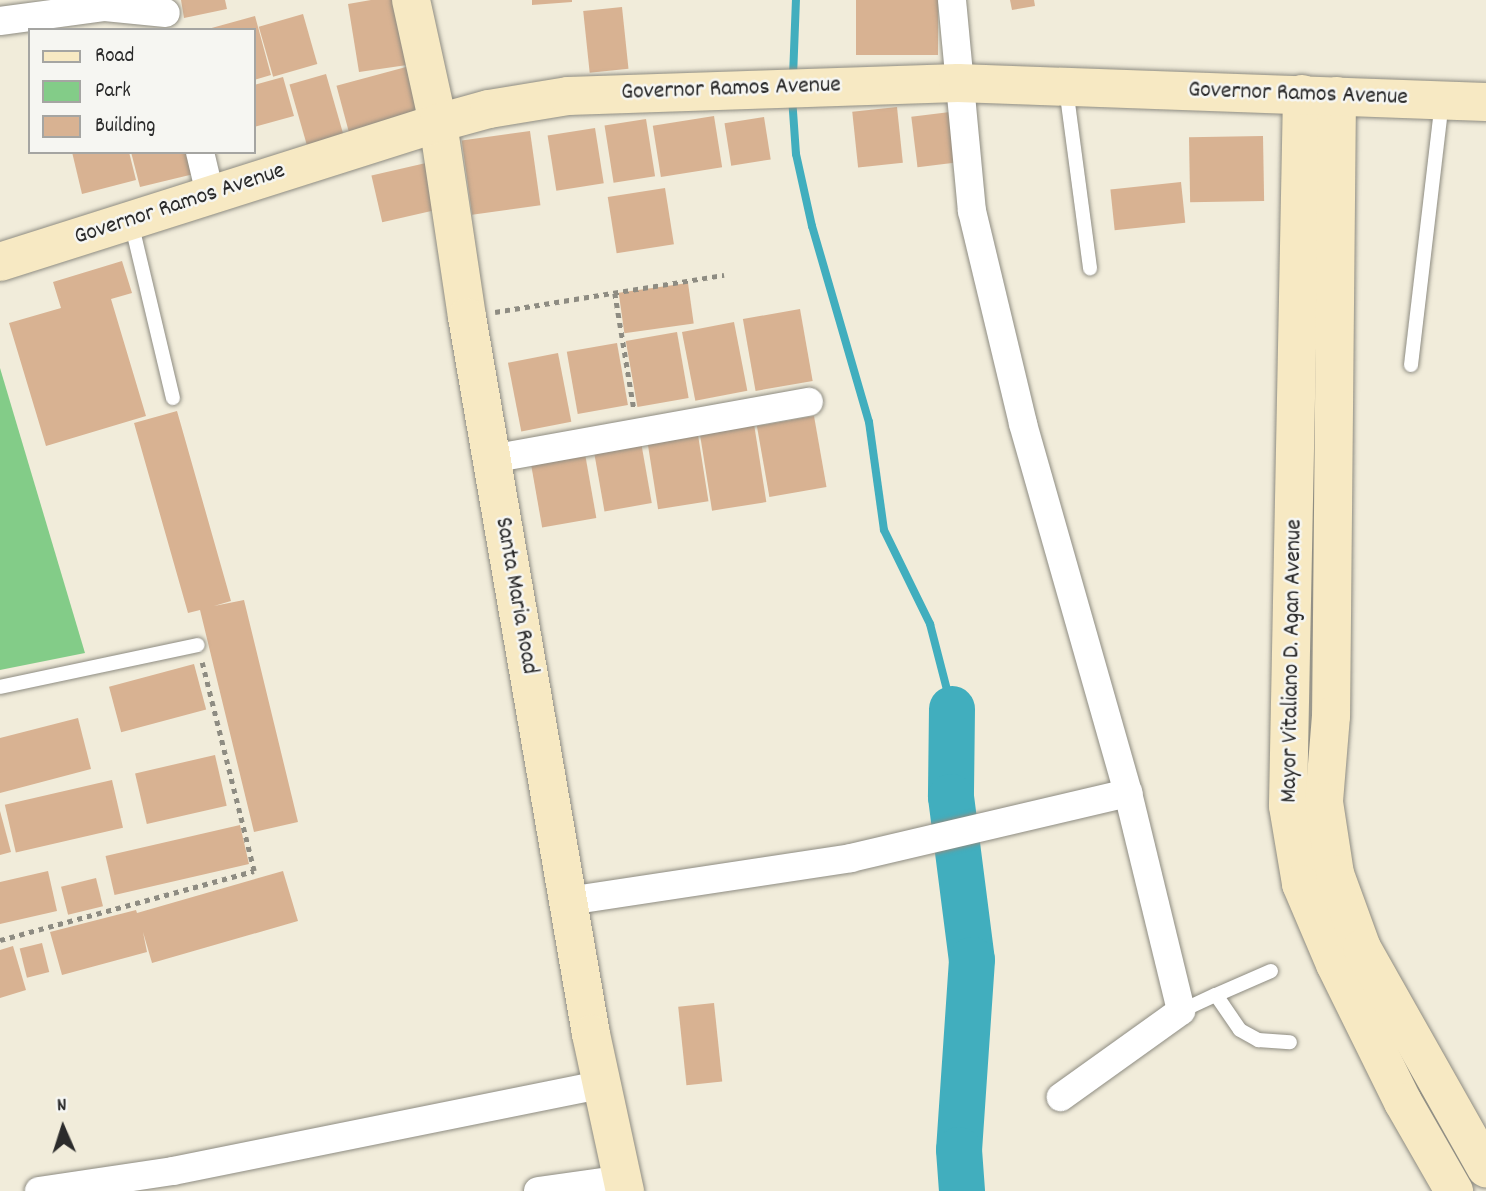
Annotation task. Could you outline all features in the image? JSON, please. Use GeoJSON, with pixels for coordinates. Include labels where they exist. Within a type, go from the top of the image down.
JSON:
{"type":"FeatureCollection","features":[{"type":"Feature","properties":{"kind":"main road","name":"Santa Maria Road"},"geometry":{"type":"LineString","coordinates":[[411,0],[438,123],[467,317],[568,901],[624,1185]]}},
{"type":"Feature","properties":{"kind":"main road","name":"Governor Ramos Avenue"},"geometry":{"type":"LineString","coordinates":[[0,262],[438,123],[489,109],[568,96],[958,83],[1486,102]]}},
{"type":"Feature","properties":{"kind":"main road","name":"Mayor Vitaliano D. Agan Avenue"},"geometry":{"type":"LineString","coordinates":[[1319,95],[1331,716],[1306,804],[1301,884],[1335,964],[1403,1102],[1454,1191]]}},
{"type":"Feature","properties":{"kind":"main road","name":"Mayor Vitaliano D. Agan Avenue"},"geometry":{"type":"LineString","coordinates":[[1306,804],[1362,948],[1486,1168]]}},
{"type":"Feature","properties":{"kind":"main road"},"geometry":{"type":"LineString","coordinates":[[1475,1191],[1486,1184]]}},
{"type":"Feature","properties":{"kind":"street"},"geometry":{"type":"LineString","coordinates":[[952,0],[958,83],[975,225],[1030,449],[1128,793],[1181,1011],[1061,1097]]}},
{"type":"Feature","properties":{"kind":"street"},"geometry":{"type":"LineString","coordinates":[[0,21],[105,7],[166,14]]}},
{"type":"Feature","properties":{"kind":"street"},"geometry":{"type":"LineString","coordinates":[[201,154],[211,194]]}},
{"type":"Feature","properties":{"kind":"street"},"geometry":{"type":"LineString","coordinates":[[491,459],[809,402]]}},
{"type":"Feature","properties":{"kind":"street"},"geometry":{"type":"LineString","coordinates":[[568,901],[851,858],[1128,793]]}},
{"type":"Feature","properties":{"kind":"street"},"geometry":{"type":"LineString","coordinates":[[39,1191],[173,1171],[604,1084]]}},
{"type":"Feature","properties":{"kind":"street"},"geometry":{"type":"LineString","coordinates":[[538,1191],[624,1185]]}},
{"type":"Feature","properties":{"kind":"lane"},"geometry":{"type":"LineString","coordinates":[[1066,87],[1090,268]]}},
{"type":"Feature","properties":{"kind":"lane"},"geometry":{"type":"LineString","coordinates":[[1411,365],[1442,101]]}},
{"type":"Feature","properties":{"kind":"lane"},"geometry":{"type":"LineString","coordinates":[[131,222],[173,398]]}},
{"type":"Feature","properties":{"kind":"lane"},"geometry":{"type":"LineString","coordinates":[[0,687],[198,645]]}},
{"type":"Feature","properties":{"kind":"lane"},"geometry":{"type":"LineString","coordinates":[[1181,1011],[1272,971]]}},
{"type":"Feature","properties":{"kind":"lane"},"geometry":{"type":"LineString","coordinates":[[1216,995],[1240,1030],[1258,1040],[1290,1042]]}},
{"type":"Feature","properties":{"kind":"path"},"geometry":{"type":"LineString","coordinates":[[467,317],[724,275]]}},
{"type":"Feature","properties":{"kind":"path"},"geometry":{"type":"LineString","coordinates":[[615,293],[637,432]]}},
{"type":"Feature","properties":{"kind":"path"},"geometry":{"type":"LineString","coordinates":[[0,940],[254,871],[198,645]]}},
{"type":"Feature","properties":{"kind":"green space"},"geometry":{"type":"Polygon","coordinates":[[[0,368],[85,653],[0,670],[0,368]]]}},
{"type":"Feature","properties":{"kind":"building"},"geometry":{"type":"Polygon","coordinates":[[[181,0],[225,0],[227,9],[184,18],[181,0]]]}},
{"type":"Feature","properties":{"kind":"building"},"geometry":{"type":"Polygon","coordinates":[[[396,0],[407,65],[359,72],[348,4],[396,0]]]}},
{"type":"Feature","properties":{"kind":"building"},"geometry":{"type":"Polygon","coordinates":[[[532,0],[572,0],[572,2],[532,5],[532,0]]]}},
{"type":"Feature","properties":{"kind":"building"},"geometry":{"type":"Polygon","coordinates":[[[856,0],[938,0],[938,55],[856,55],[856,0]]]}},
{"type":"Feature","properties":{"kind":"building"},"geometry":{"type":"Polygon","coordinates":[[[1010,0],[1034,0],[1035,6],[1012,10],[1010,0]]]}},
{"type":"Feature","properties":{"kind":"building"},"geometry":{"type":"Polygon","coordinates":[[[622,7],[628,69],[590,73],[583,11],[622,7]]]}},
{"type":"Feature","properties":{"kind":"building"},"geometry":{"type":"Polygon","coordinates":[[[303,14],[317,64],[273,77],[259,27],[303,14]]]}},
{"type":"Feature","properties":{"kind":"building"},"geometry":{"type":"Polygon","coordinates":[[[255,16],[271,75],[256,79],[256,28],[212,28],[255,16]]]}},
{"type":"Feature","properties":{"kind":"building"},"geometry":{"type":"Polygon","coordinates":[[[406,67],[420,118],[350,137],[336,86],[406,67]]]}},
{"type":"Feature","properties":{"kind":"building"},"geometry":{"type":"Polygon","coordinates":[[[326,74],[343,135],[307,145],[289,84],[326,74]]]}},
{"type":"Feature","properties":{"kind":"building"},"geometry":{"type":"Polygon","coordinates":[[[283,77],[294,116],[256,126],[256,84],[283,77]]]}},
{"type":"Feature","properties":{"kind":"building"},"geometry":{"type":"Polygon","coordinates":[[[897,107],[903,163],[858,167],[852,112],[897,107]]]}},
{"type":"Feature","properties":{"kind":"building"},"geometry":{"type":"Polygon","coordinates":[[[950,112],[956,163],[918,167],[911,117],[950,112]]]}},
{"type":"Feature","properties":{"kind":"building"},"geometry":{"type":"Polygon","coordinates":[[[714,116],[722,167],[661,177],[653,126],[714,116]]]}},
{"type":"Feature","properties":{"kind":"building"},"geometry":{"type":"Polygon","coordinates":[[[764,117],[771,159],[731,166],[724,123],[764,117]]]}},
{"type":"Feature","properties":{"kind":"building"},"geometry":{"type":"Polygon","coordinates":[[[646,119],[655,176],[614,183],[605,126],[646,119]]]}},
{"type":"Feature","properties":{"kind":"building"},"geometry":{"type":"Polygon","coordinates":[[[595,128],[604,183],[556,191],[548,136],[595,128]]]}},
{"type":"Feature","properties":{"kind":"building"},"geometry":{"type":"Polygon","coordinates":[[[530,131],[540,205],[472,215],[462,141],[530,131]]]}},
{"type":"Feature","properties":{"kind":"building"},"geometry":{"type":"Polygon","coordinates":[[[1263,136],[1264,201],[1190,202],[1189,137],[1263,136]]]}},
{"type":"Feature","properties":{"kind":"building"},"geometry":{"type":"Polygon","coordinates":[[[72,154],[130,154],[136,180],[82,194],[72,154]]]}},
{"type":"Feature","properties":{"kind":"building"},"geometry":{"type":"Polygon","coordinates":[[[132,154],[193,154],[198,173],[140,187],[132,154]]]}},
{"type":"Feature","properties":{"kind":"building"},"geometry":{"type":"Polygon","coordinates":[[[426,163],[437,210],[382,222],[371,176],[426,163]]]}},
{"type":"Feature","properties":{"kind":"building"},"geometry":{"type":"Polygon","coordinates":[[[1181,182],[1185,223],[1115,230],[1110,189],[1181,182]]]}},
{"type":"Feature","properties":{"kind":"building"},"geometry":{"type":"Polygon","coordinates":[[[665,188],[674,244],[617,253],[608,197],[665,188]]]}},
{"type":"Feature","properties":{"kind":"building"},"geometry":{"type":"Polygon","coordinates":[[[122,261],[132,293],[111,299],[146,416],[46,446],[9,323],[61,308],[53,282],[122,261]]]}},
{"type":"Feature","properties":{"kind":"building"},"geometry":{"type":"Polygon","coordinates":[[[688,283],[694,324],[624,333],[619,293],[688,283]]]}},
{"type":"Feature","properties":{"kind":"building"},"geometry":{"type":"Polygon","coordinates":[[[800,309],[813,381],[756,391],[743,319],[800,309]]]}},
{"type":"Feature","properties":{"kind":"building"},"geometry":{"type":"Polygon","coordinates":[[[734,322],[747,391],[695,401],[682,332],[734,322]]]}},
{"type":"Feature","properties":{"kind":"building"},"geometry":{"type":"Polygon","coordinates":[[[677,332],[689,398],[637,407],[626,341],[677,332]]]}},
{"type":"Feature","properties":{"kind":"building"},"geometry":{"type":"Polygon","coordinates":[[[617,343],[628,405],[578,414],[567,352],[617,343]]]}},
{"type":"Feature","properties":{"kind":"building"},"geometry":{"type":"Polygon","coordinates":[[[558,353],[571,422],[521,431],[508,363],[558,353]]]}},
{"type":"Feature","properties":{"kind":"building"},"geometry":{"type":"Polygon","coordinates":[[[177,411],[231,601],[214,606],[244,600],[298,822],[254,832],[200,610],[188,613],[134,423],[177,411]]]}},
{"type":"Feature","properties":{"kind":"building"},"geometry":{"type":"Polygon","coordinates":[[[814,416],[827,487],[769,497],[757,426],[814,416]]]}},
{"type":"Feature","properties":{"kind":"building"},"geometry":{"type":"Polygon","coordinates":[[[754,424],[766,502],[712,511],[700,433],[754,424]]]}},
{"type":"Feature","properties":{"kind":"building"},"geometry":{"type":"Polygon","coordinates":[[[698,435],[708,501],[658,509],[648,443],[698,435]]]}},
{"type":"Feature","properties":{"kind":"building"},"geometry":{"type":"Polygon","coordinates":[[[641,442],[652,503],[604,511],[594,450],[641,442]]]}},
{"type":"Feature","properties":{"kind":"building"},"geometry":{"type":"Polygon","coordinates":[[[584,448],[596,518],[542,527],[530,458],[584,448]]]}},
{"type":"Feature","properties":{"kind":"building"},"geometry":{"type":"Polygon","coordinates":[[[194,664],[206,709],[121,732],[109,687],[194,664]]]}},
{"type":"Feature","properties":{"kind":"building"},"geometry":{"type":"Polygon","coordinates":[[[78,718],[91,769],[0,793],[0,738],[78,718]]]}},
{"type":"Feature","properties":{"kind":"building"},"geometry":{"type":"Polygon","coordinates":[[[215,755],[227,806],[147,824],[135,773],[215,755]]]}},
{"type":"Feature","properties":{"kind":"building"},"geometry":{"type":"Polygon","coordinates":[[[112,780],[123,828],[16,852],[5,805],[112,780]]]}},
{"type":"Feature","properties":{"kind":"building"},"geometry":{"type":"Polygon","coordinates":[[[0,811],[11,852],[0,855],[0,811]]]}},
{"type":"Feature","properties":{"kind":"building"},"geometry":{"type":"Polygon","coordinates":[[[240,825],[249,864],[115,895],[106,856],[240,825]]]}},
{"type":"Feature","properties":{"kind":"building"},"geometry":{"type":"Polygon","coordinates":[[[48,871],[57,911],[0,924],[0,882],[48,871]]]}},
{"type":"Feature","properties":{"kind":"building"},"geometry":{"type":"Polygon","coordinates":[[[283,871],[298,921],[152,963],[143,932],[147,952],[62,975],[50,932],[136,910],[137,913],[283,871]]]}},
{"type":"Feature","properties":{"kind":"building"},"geometry":{"type":"Polygon","coordinates":[[[96,878],[103,906],[68,915],[61,887],[96,878]]]}},
{"type":"Feature","properties":{"kind":"building"},"geometry":{"type":"Polygon","coordinates":[[[42,943],[49,972],[27,978],[20,949],[42,943]]]}},
{"type":"Feature","properties":{"kind":"building"},"geometry":{"type":"Polygon","coordinates":[[[13,946],[26,990],[0,998],[0,950],[13,946]]]}},
{"type":"Feature","properties":{"kind":"building"},"geometry":{"type":"Polygon","coordinates":[[[714,1003],[722,1082],[686,1085],[678,1007],[714,1003]]]}},
{"type":"Feature","properties":{"kind":"waterway"},"geometry":{"type":"LineString","coordinates":[[793,77],[796,0]]}},
{"type":"Feature","properties":{"kind":"waterway"},"geometry":{"type":"LineString","coordinates":[[792,97],[796,154],[812,226],[869,422],[884,530],[930,624],[952,709]]}},
{"type":"Feature","properties":{"kind":"waterway"},"geometry":{"type":"LineString","coordinates":[[952,709],[951,797],[972,960],[959,1150],[962,1191]]}}]}
